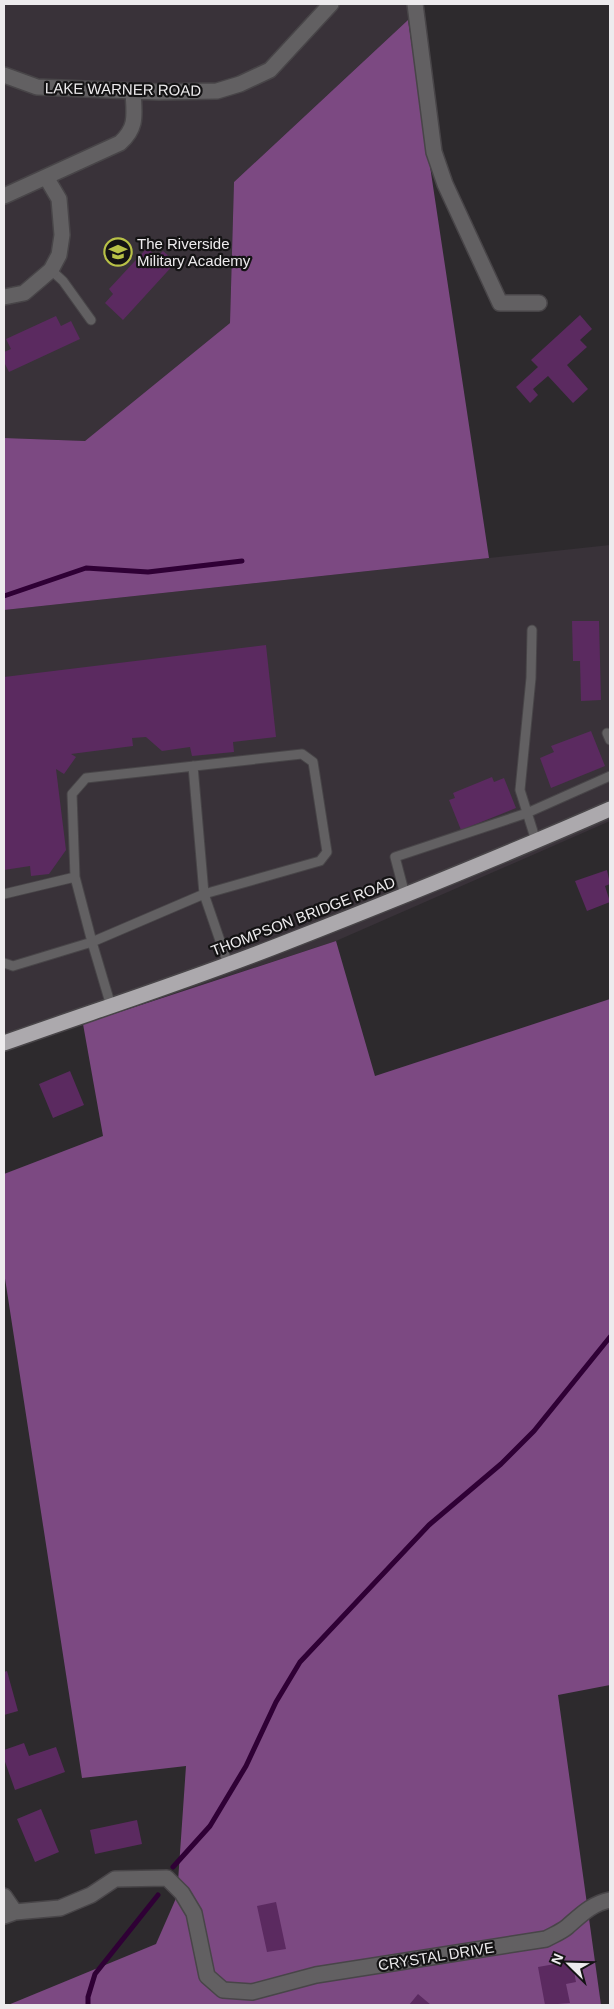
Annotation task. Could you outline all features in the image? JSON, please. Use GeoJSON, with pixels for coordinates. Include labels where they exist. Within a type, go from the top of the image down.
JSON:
{"type":"FeatureCollection","features":[{"type":"Feature","properties":{"kind":"highway","name":"THOMPSON BRIDGE ROAD"},"geometry":{"type":"LineString","coordinates":[[4,1043],[291,941],[610,809]]}},
{"type":"Feature","properties":{"kind":"street","name":"LAKE WARNER ROAD"},"geometry":{"type":"LineString","coordinates":[[4,75],[37,87],[133,91],[217,91],[240,84],[270,70],[331,4]]}},
{"type":"Feature","properties":{"kind":"street"},"geometry":{"type":"LineString","coordinates":[[415,4],[434,152],[445,184],[500,303],[538,303]]}},
{"type":"Feature","properties":{"kind":"street"},"geometry":{"type":"LineString","coordinates":[[4,196],[120,143],[130,134],[134,116],[133,91]]}},
{"type":"Feature","properties":{"kind":"street"},"geometry":{"type":"LineString","coordinates":[[4,297],[24,293],[51,270],[59,255],[62,235],[59,199],[46,177]]}},
{"type":"Feature","properties":{"kind":"street","name":"CRYSTAL DRIVE"},"geometry":{"type":"LineString","coordinates":[[9,1914],[60,1908],[91,1895],[115,1878],[167,1878],[182,1893],[194,1914],[207,1976],[223,1990],[252,1998],[316,1975],[546,1939],[565,1929],[587,1909],[599,1902],[610,1900]]}},
{"type":"Feature","properties":{"kind":"street"},"geometry":{"type":"LineString","coordinates":[[4,1896],[9,1914]]}},
{"type":"Feature","properties":{"kind":"lane"},"geometry":{"type":"LineString","coordinates":[[51,270],[63,281],[91,320]]}},
{"type":"Feature","properties":{"kind":"lane"},"geometry":{"type":"LineString","coordinates":[[532,630],[531,678],[520,790],[536,841]]}},
{"type":"Feature","properties":{"kind":"lane"},"geometry":{"type":"LineString","coordinates":[[4,963],[13,966],[92,942],[204,894],[320,861],[327,852],[313,762],[302,754],[86,778],[72,794],[75,877],[92,942],[111,1006]]}},
{"type":"Feature","properties":{"kind":"lane"},"geometry":{"type":"LineString","coordinates":[[193,766],[204,894],[228,964]]}},
{"type":"Feature","properties":{"kind":"lane"},"geometry":{"type":"LineString","coordinates":[[405,895],[395,858],[527,813],[610,776]]}},
{"type":"Feature","properties":{"kind":"lane"},"geometry":{"type":"LineString","coordinates":[[4,894],[75,877]]}},
{"type":"Feature","properties":{"kind":"shaded area","name":"The Riverside Military Academy"},"geometry":{"type":"Polygon","coordinates":[[[4,4],[407,4],[408,20],[234,182],[230,323],[85,441],[4,438],[4,4]]]}},
{"type":"Feature","properties":{"kind":"shaded area"},"geometry":{"type":"Polygon","coordinates":[[[408,20],[489,558],[4,610],[4,438],[85,441],[230,323],[234,182],[408,20]]]}},
{"type":"Feature","properties":{"kind":"shaded area"},"geometry":{"type":"Polygon","coordinates":[[[610,545],[610,821],[336,941],[4,1049],[4,610],[610,545]]]}},
{"type":"Feature","properties":{"kind":"shaded area"},"geometry":{"type":"Polygon","coordinates":[[[336,941],[375,1076],[610,999],[610,1685],[558,1695],[601,2005],[8,2005],[156,1944],[177,1896],[186,1766],[82,1778],[4,1272],[4,1174],[103,1136],[83,1024],[336,941]]]}},
{"type":"Feature","properties":{"kind":"building"},"geometry":{"type":"Polygon","coordinates":[[[147,248],[157,257],[163,251],[176,262],[123,320],[105,303],[113,294],[109,289],[147,248]]]}},
{"type":"Feature","properties":{"kind":"building"},"geometry":{"type":"Polygon","coordinates":[[[580,315],[592,329],[580,340],[587,347],[567,365],[588,389],[573,403],[548,376],[533,389],[538,395],[530,403],[516,387],[538,367],[531,360],[580,315]]]}},
{"type":"Feature","properties":{"kind":"building"},"geometry":{"type":"Polygon","coordinates":[[[56,316],[61,326],[71,321],[80,339],[9,372],[4,362],[4,352],[11,349],[6,339],[56,316]]]}},
{"type":"Feature","properties":{"kind":"building"},"geometry":{"type":"Polygon","coordinates":[[[572,621],[599,621],[601,700],[581,701],[580,661],[573,661],[572,621]]]}},
{"type":"Feature","properties":{"kind":"building"},"geometry":{"type":"Polygon","coordinates":[[[266,645],[276,737],[233,742],[234,752],[192,756],[190,747],[162,751],[146,737],[132,738],[133,746],[71,754],[76,757],[64,774],[56,769],[66,850],[49,874],[31,876],[30,866],[4,870],[4,677],[266,645]]]}},
{"type":"Feature","properties":{"kind":"building"},"geometry":{"type":"Polygon","coordinates":[[[591,731],[605,766],[551,788],[540,758],[554,752],[551,746],[591,731]]]}},
{"type":"Feature","properties":{"kind":"building"},"geometry":{"type":"Polygon","coordinates":[[[492,777],[494,782],[504,778],[516,808],[461,830],[449,800],[455,798],[453,793],[492,777]]]}},
{"type":"Feature","properties":{"kind":"building"},"geometry":{"type":"Polygon","coordinates":[[[607,870],[610,884],[605,886],[610,902],[587,911],[575,881],[607,870]]]}},
{"type":"Feature","properties":{"kind":"building"},"geometry":{"type":"Polygon","coordinates":[[[70,1071],[84,1105],[53,1118],[39,1084],[70,1071]]]}},
{"type":"Feature","properties":{"kind":"building"},"geometry":{"type":"Polygon","coordinates":[[[7,1671],[18,1711],[4,1715],[4,1672],[7,1671]]]}},
{"type":"Feature","properties":{"kind":"building"},"geometry":{"type":"Polygon","coordinates":[[[24,1743],[29,1756],[56,1747],[65,1772],[15,1790],[4,1759],[4,1750],[24,1743]]]}},
{"type":"Feature","properties":{"kind":"building"},"geometry":{"type":"Polygon","coordinates":[[[41,1809],[59,1852],[35,1862],[17,1819],[41,1809]]]}},
{"type":"Feature","properties":{"kind":"building"},"geometry":{"type":"Polygon","coordinates":[[[137,1820],[142,1844],[95,1854],[90,1830],[137,1820]]]}},
{"type":"Feature","properties":{"kind":"building"},"geometry":{"type":"Polygon","coordinates":[[[276,1902],[286,1949],[267,1952],[257,1906],[276,1902]]]}},
{"type":"Feature","properties":{"kind":"building"},"geometry":{"type":"Polygon","coordinates":[[[572,1961],[576,1982],[566,1984],[570,2003],[545,2005],[538,1967],[572,1961]]]}},
{"type":"Feature","properties":{"kind":"building"},"geometry":{"type":"Polygon","coordinates":[[[418,1994],[431,2005],[409,2005],[418,1994]]]}},
{"type":"Feature","properties":{"kind":"waterway"},"geometry":{"type":"LineString","coordinates":[[4,596],[86,568],[148,572],[242,561]]}},
{"type":"Feature","properties":{"kind":"waterway"},"geometry":{"type":"LineString","coordinates":[[173,1867],[210,1826],[246,1766],[276,1702],[300,1662],[429,1525],[501,1464],[534,1431],[610,1337]]}},
{"type":"Feature","properties":{"kind":"waterway"},"geometry":{"type":"LineString","coordinates":[[88,2005],[88,1997],[95,1974],[158,1895]]}},
{"type":"Feature","properties":{"kind":"place","name":"The Riverside Military Academy"},"geometry":{"type":"Point","coordinates":[118,252]}}]}
